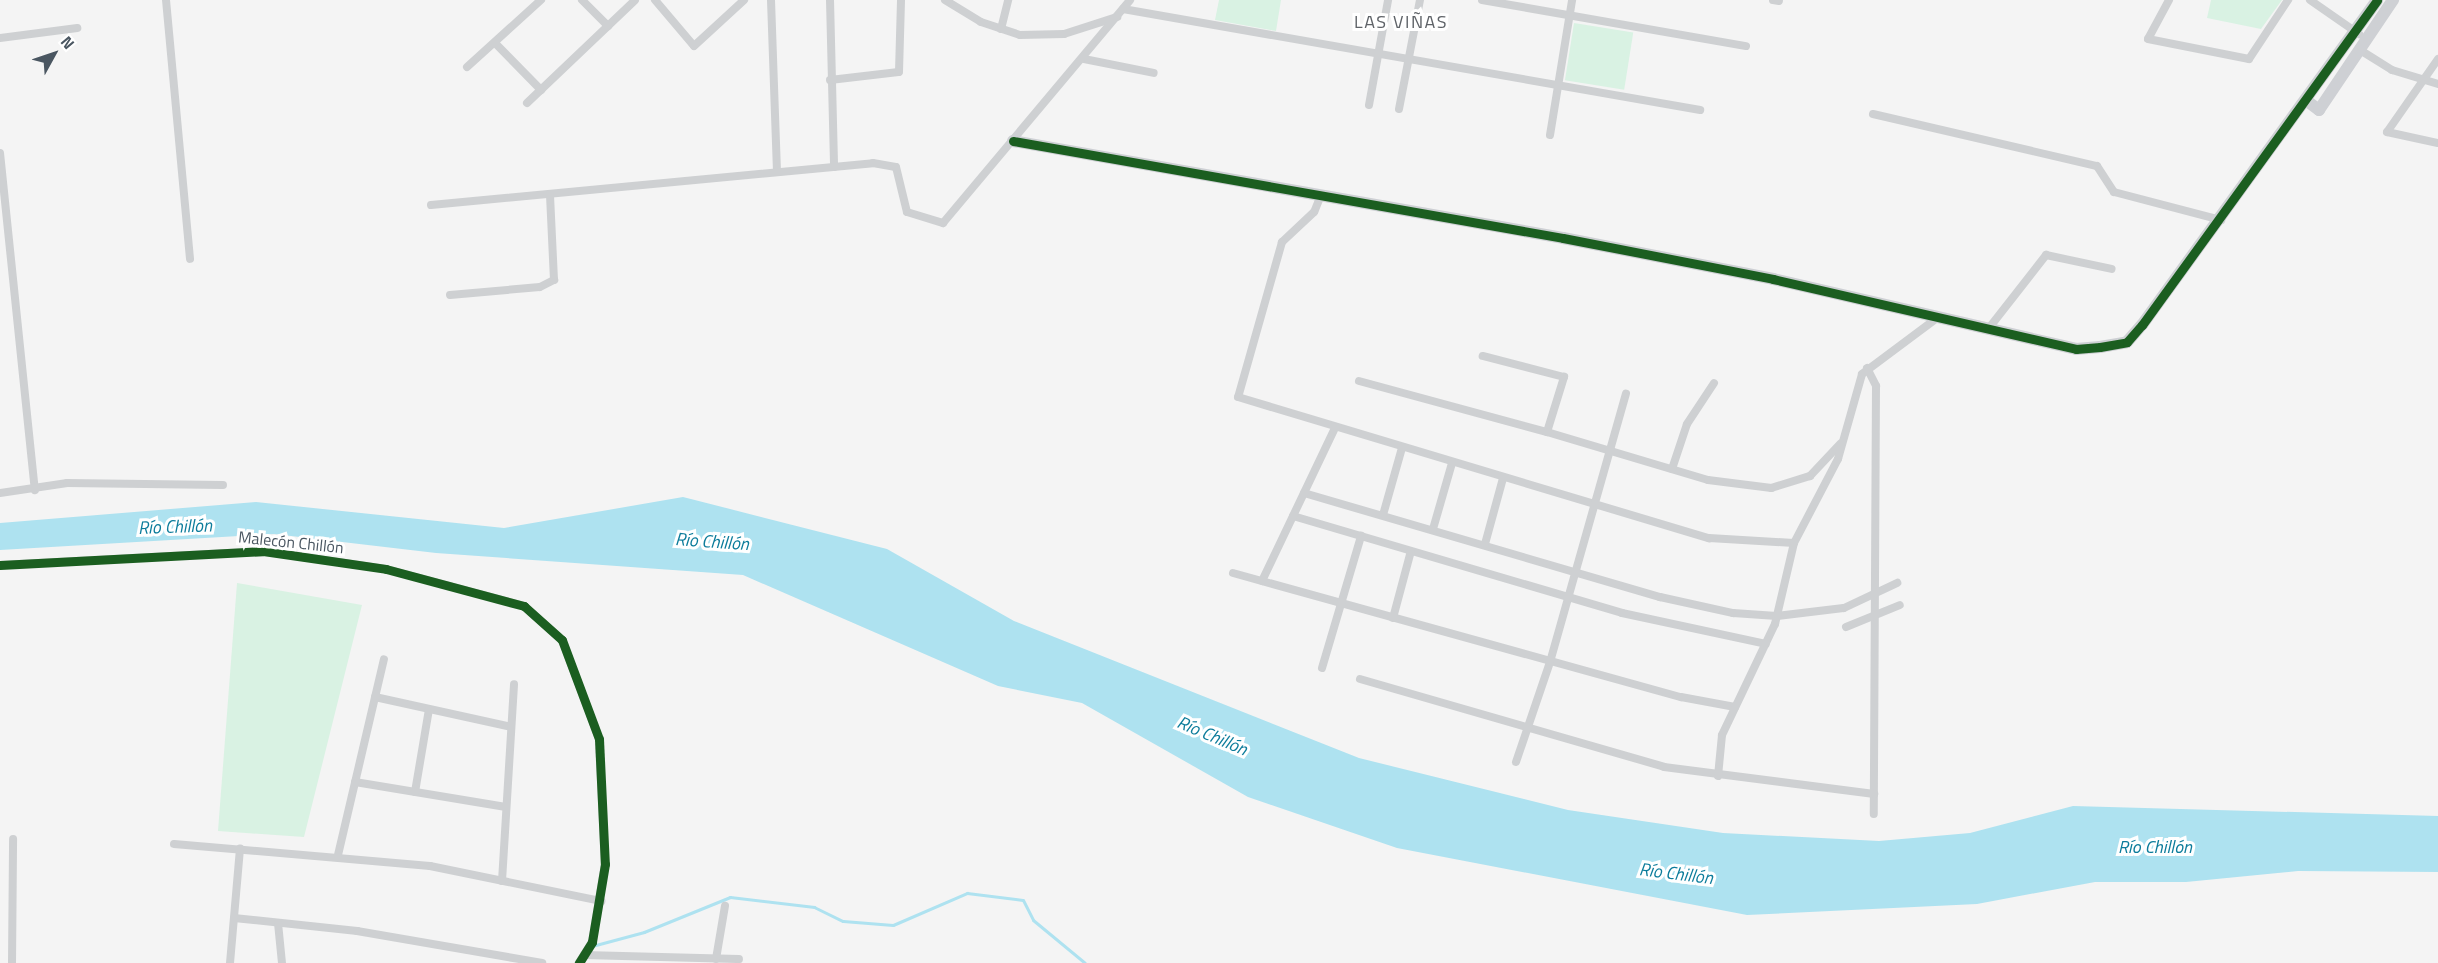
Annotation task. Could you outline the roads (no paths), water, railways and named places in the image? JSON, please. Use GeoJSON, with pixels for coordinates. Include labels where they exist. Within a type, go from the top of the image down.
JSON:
{"type":"FeatureCollection","features":[{"type":"Feature","properties":{"kind":"street"},"geometry":{"type":"LineString","coordinates":[[166,0],[190,259]]}},
{"type":"Feature","properties":{"kind":"street"},"geometry":{"type":"LineString","coordinates":[[467,67],[541,0]]}},
{"type":"Feature","properties":{"kind":"street"},"geometry":{"type":"LineString","coordinates":[[582,0],[608,26]]}},
{"type":"Feature","properties":{"kind":"street"},"geometry":{"type":"LineString","coordinates":[[527,103],[635,0]]}},
{"type":"Feature","properties":{"kind":"street"},"geometry":{"type":"LineString","coordinates":[[655,0],[694,46],[744,0]]}},
{"type":"Feature","properties":{"kind":"street"},"geometry":{"type":"LineString","coordinates":[[771,0],[777,172]]}},
{"type":"Feature","properties":{"kind":"street"},"geometry":{"type":"LineString","coordinates":[[830,0],[830,80],[834,167]]}},
{"type":"Feature","properties":{"kind":"street"},"geometry":{"type":"LineString","coordinates":[[830,80],[899,72],[901,0]]}},
{"type":"Feature","properties":{"kind":"street"},"geometry":{"type":"LineString","coordinates":[[945,0],[1001,29],[1064,34],[1117,17]]}},
{"type":"Feature","properties":{"kind":"street"},"geometry":{"type":"LineString","coordinates":[[1001,29],[1008,0]]}},
{"type":"Feature","properties":{"kind":"street"},"geometry":{"type":"LineString","coordinates":[[430,205],[834,167],[896,167],[908,212],[943,224],[1084,59],[1131,0]]}},
{"type":"Feature","properties":{"kind":"street"},"geometry":{"type":"LineString","coordinates":[[1369,105],[1388,0]]}},
{"type":"Feature","properties":{"kind":"street"},"geometry":{"type":"LineString","coordinates":[[1399,109],[1420,0]]}},
{"type":"Feature","properties":{"kind":"street"},"geometry":{"type":"LineString","coordinates":[[1482,0],[1746,46]]}},
{"type":"Feature","properties":{"kind":"street"},"geometry":{"type":"LineString","coordinates":[[1550,135],[1572,0]]}},
{"type":"Feature","properties":{"kind":"street"},"geometry":{"type":"LineString","coordinates":[[2169,0],[2148,39],[2248,59],[2289,0]]}},
{"type":"Feature","properties":{"kind":"street"},"geometry":{"type":"LineString","coordinates":[[2310,0],[2367,39]]}},
{"type":"Feature","properties":{"kind":"street"},"geometry":{"type":"LineString","coordinates":[[1014,141],[1773,279],[2076,349],[2127,342],[2222,220],[2377,0]]}},
{"type":"Feature","properties":{"kind":"street"},"geometry":{"type":"LineString","coordinates":[[2307,101],[2319,110],[2393,0]]}},
{"type":"Feature","properties":{"kind":"street"},"geometry":{"type":"LineString","coordinates":[[1123,9],[1700,110]]}},
{"type":"Feature","properties":{"kind":"street"},"geometry":{"type":"LineString","coordinates":[[0,38],[76,28]]}},
{"type":"Feature","properties":{"kind":"street"},"geometry":{"type":"LineString","coordinates":[[495,43],[541,90]]}},
{"type":"Feature","properties":{"kind":"street"},"geometry":{"type":"LineString","coordinates":[[2360,50],[2422,81],[2438,84]]}},
{"type":"Feature","properties":{"kind":"street"},"geometry":{"type":"LineString","coordinates":[[2438,58],[2387,132],[2438,143]]}},
{"type":"Feature","properties":{"kind":"street"},"geometry":{"type":"LineString","coordinates":[[1084,59],[1154,73]]}},
{"type":"Feature","properties":{"kind":"street"},"geometry":{"type":"LineString","coordinates":[[1872,114],[2097,166],[2114,192],[2222,220]]}},
{"type":"Feature","properties":{"kind":"street"},"geometry":{"type":"LineString","coordinates":[[0,153],[34,490]]}},
{"type":"Feature","properties":{"kind":"street"},"geometry":{"type":"LineString","coordinates":[[450,295],[540,287],[554,280],[550,194]]}},
{"type":"Feature","properties":{"kind":"street"},"geometry":{"type":"LineString","coordinates":[[1321,195],[1314,212],[1282,242],[1238,397],[1452,463],[1710,538],[1794,543]]}},
{"type":"Feature","properties":{"kind":"street"},"geometry":{"type":"LineString","coordinates":[[1989,328],[2046,255],[2112,268]]}},
{"type":"Feature","properties":{"kind":"street"},"geometry":{"type":"LineString","coordinates":[[1718,776],[1722,735],[1766,644],[1777,616],[1794,543],[1819,501],[1842,443],[1867,368],[1937,318]]}},
{"type":"Feature","properties":{"kind":"street"},"geometry":{"type":"LineString","coordinates":[[1483,356],[1563,377],[1547,432]]}},
{"type":"Feature","properties":{"kind":"street"},"geometry":{"type":"LineString","coordinates":[[1867,368],[1876,386],[1874,814]]}},
{"type":"Feature","properties":{"kind":"street"},"geometry":{"type":"LineString","coordinates":[[1359,381],[1608,448],[1672,469],[1771,488],[1810,476],[1842,443]]}},
{"type":"Feature","properties":{"kind":"street"},"geometry":{"type":"LineString","coordinates":[[1672,469],[1688,424],[1714,383]]}},
{"type":"Feature","properties":{"kind":"street"},"geometry":{"type":"LineString","coordinates":[[1516,762],[1550,662],[1608,448],[1626,394]]}},
{"type":"Feature","properties":{"kind":"street"},"geometry":{"type":"LineString","coordinates":[[1262,581],[1335,428]]}},
{"type":"Feature","properties":{"kind":"street"},"geometry":{"type":"LineString","coordinates":[[1383,515],[1402,448]]}},
{"type":"Feature","properties":{"kind":"street"},"geometry":{"type":"LineString","coordinates":[[1433,529],[1452,463]]}},
{"type":"Feature","properties":{"kind":"street"},"geometry":{"type":"LineString","coordinates":[[1485,544],[1503,478]]}},
{"type":"Feature","properties":{"kind":"street"},"geometry":{"type":"LineString","coordinates":[[0,493],[34,490],[67,483],[223,485]]}},
{"type":"Feature","properties":{"kind":"street"},"geometry":{"type":"LineString","coordinates":[[1304,493],[1575,570],[1660,597],[1777,616],[1844,608],[1897,583]]}},
{"type":"Feature","properties":{"kind":"street"},"geometry":{"type":"LineString","coordinates":[[1293,516],[1567,598],[1694,632],[1766,644]]}},
{"type":"Feature","properties":{"kind":"street"},"geometry":{"type":"LineString","coordinates":[[1322,668],[1361,536]]}},
{"type":"Feature","properties":{"kind":"street","name":"Malecón Chillón"},"geometry":{"type":"LineString","coordinates":[[0,565],[263,551],[386,569],[524,606],[562,640],[599,739],[606,813],[601,901]]}},
{"type":"Feature","properties":{"kind":"street"},"geometry":{"type":"LineString","coordinates":[[1393,618],[1411,551]]}},
{"type":"Feature","properties":{"kind":"street"},"geometry":{"type":"LineString","coordinates":[[1233,573],[1550,662],[1735,707]]}},
{"type":"Feature","properties":{"kind":"street"},"geometry":{"type":"LineString","coordinates":[[1846,627],[1900,604]]}},
{"type":"Feature","properties":{"kind":"street"},"geometry":{"type":"LineString","coordinates":[[338,855],[384,659]]}},
{"type":"Feature","properties":{"kind":"street"},"geometry":{"type":"LineString","coordinates":[[1360,678],[1664,767],[1718,776],[1874,794]]}},
{"type":"Feature","properties":{"kind":"street"},"geometry":{"type":"LineString","coordinates":[[502,881],[514,684]]}},
{"type":"Feature","properties":{"kind":"street"},"geometry":{"type":"LineString","coordinates":[[375,697],[511,727]]}},
{"type":"Feature","properties":{"kind":"street"},"geometry":{"type":"LineString","coordinates":[[415,792],[429,709]]}},
{"type":"Feature","properties":{"kind":"street"},"geometry":{"type":"LineString","coordinates":[[355,782],[506,807]]}},
{"type":"Feature","properties":{"kind":"street"},"geometry":{"type":"LineString","coordinates":[[12,963],[13,839]]}},
{"type":"Feature","properties":{"kind":"street"},"geometry":{"type":"LineString","coordinates":[[174,844],[338,855],[502,881],[601,901],[584,955],[579,963]]}},
{"type":"Feature","properties":{"kind":"street"},"geometry":{"type":"LineString","coordinates":[[230,963],[240,848]]}},
{"type":"Feature","properties":{"kind":"street"},"geometry":{"type":"LineString","coordinates":[[716,958],[725,906]]}},
{"type":"Feature","properties":{"kind":"street"},"geometry":{"type":"LineString","coordinates":[[234,918],[278,923],[495,959],[542,963]]}},
{"type":"Feature","properties":{"kind":"street"},"geometry":{"type":"LineString","coordinates":[[278,923],[282,963]]}},
{"type":"Feature","properties":{"kind":"street"},"geometry":{"type":"LineString","coordinates":[[584,955],[739,959]]}},
{"type":"Feature","properties":{"kind":"water","name":"Río Chillón"},"geometry":{"type":"Polygon","coordinates":[[[683,497],[887,549],[1014,621],[1359,758],[1568,810],[1723,833],[1879,841],[1970,833],[2073,806],[2438,816],[2438,872],[2298,871],[2186,882],[2095,882],[1977,904],[1747,915],[1397,848],[1248,797],[1082,703],[998,686],[743,575],[436,553],[274,534],[0,550],[0,523],[256,502],[504,528],[683,497]]]}},
{"type":"Feature","properties":{"kind":"waterway"},"geometry":{"type":"LineString","coordinates":[[592,946],[644,932],[730,897],[814,907],[843,921],[893,925],[967,893],[1023,900],[1033,920],[1085,963]]}},
{"type":"Feature","properties":{"kind":"district","name":"LAS VIÑAS"},"geometry":{"type":"Point","coordinates":[1401,22]}}]}
